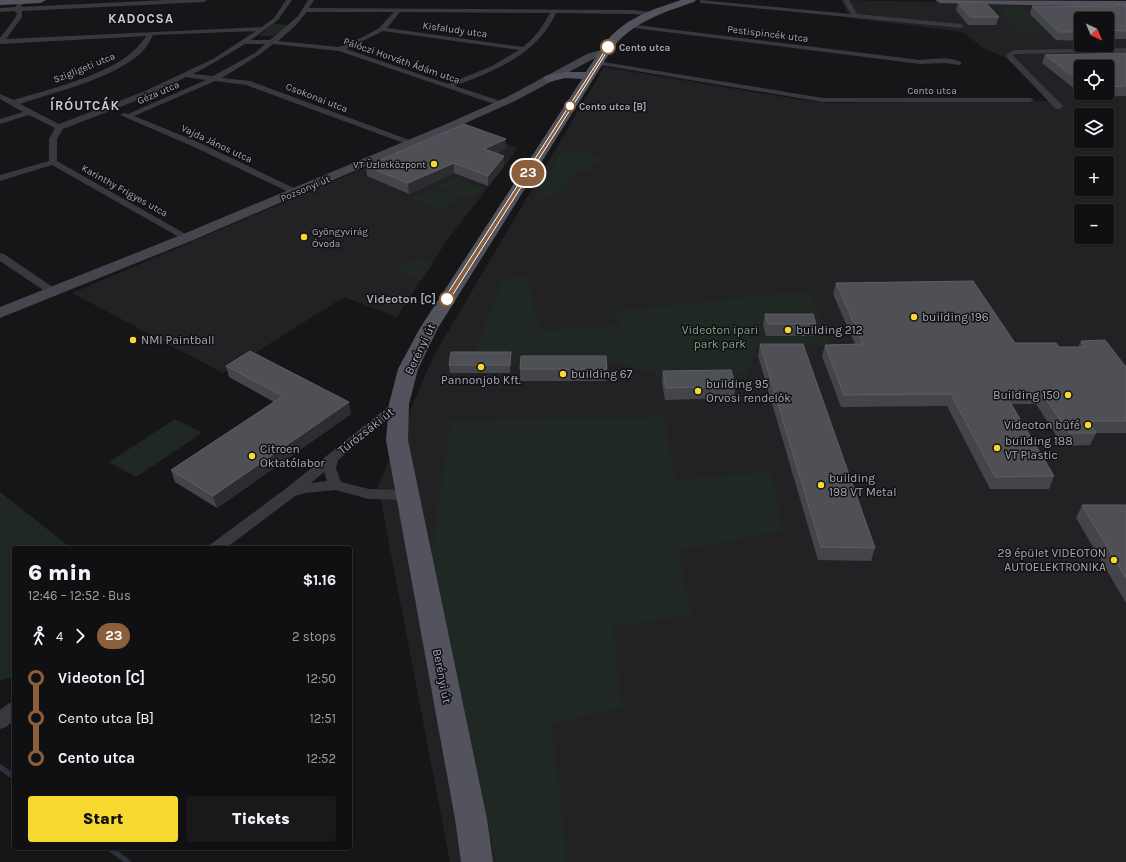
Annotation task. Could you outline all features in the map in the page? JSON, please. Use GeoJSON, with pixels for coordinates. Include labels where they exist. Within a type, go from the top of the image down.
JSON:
{"type":"FeatureCollection","features":[{"type":"Feature","properties":{"kind":"main road"},"geometry":{"type":"LineString","coordinates":[[0,2],[41,0]]}},
{"type":"Feature","properties":{"kind":"main road","name":"Berényi út"},"geometry":{"type":"LineString","coordinates":[[477,862],[471,820],[406,496],[397,440],[400,404],[408,369],[429,328],[593,69],[617,34],[628,26],[673,3],[691,0]]}},
{"type":"Feature","properties":{"kind":"main road"},"geometry":{"type":"LineString","coordinates":[[940,0],[1126,4]]}},
{"type":"Feature","properties":{"kind":"main road"},"geometry":{"type":"LineString","coordinates":[[568,68],[578,66],[593,69]]}},
{"type":"Feature","properties":{"kind":"main road"},"geometry":{"type":"LineString","coordinates":[[549,78],[593,69]]}},
{"type":"Feature","properties":{"kind":"street"},"geometry":{"type":"LineString","coordinates":[[16,10],[22,0]]}},
{"type":"Feature","properties":{"kind":"street"},"geometry":{"type":"LineString","coordinates":[[0,10],[204,0]]}},
{"type":"Feature","properties":{"kind":"street","name":"Géza utca"},"geometry":{"type":"LineString","coordinates":[[60,126],[148,93],[186,75],[264,29],[276,19],[289,0]]}},
{"type":"Feature","properties":{"kind":"street","name":"Géza utca"},"geometry":{"type":"LineString","coordinates":[[107,109],[129,116],[216,78],[257,54],[293,25],[306,10],[311,0]]}},
{"type":"Feature","properties":{"kind":"street"},"geometry":{"type":"LineString","coordinates":[[846,0],[856,16]]}},
{"type":"Feature","properties":{"kind":"street"},"geometry":{"type":"LineString","coordinates":[[702,1],[961,26]]}},
{"type":"Feature","properties":{"kind":"street"},"geometry":{"type":"LineString","coordinates":[[0,41],[19,17],[20,12],[16,10]]}},
{"type":"Feature","properties":{"kind":"street"},"geometry":{"type":"LineString","coordinates":[[306,10],[554,11],[633,12],[651,14]]}},
{"type":"Feature","properties":{"kind":"street"},"geometry":{"type":"LineString","coordinates":[[340,49],[383,29],[399,10]]}},
{"type":"Feature","properties":{"kind":"street"},"geometry":{"type":"LineString","coordinates":[[448,86],[497,66],[524,49],[545,29],[551,20],[554,11]]}},
{"type":"Feature","properties":{"kind":"street","name":"Pestispincék utca"},"geometry":{"type":"LineString","coordinates":[[628,26],[906,60],[924,57],[945,62],[959,63]]}},
{"type":"Feature","properties":{"kind":"street"},"geometry":{"type":"LineString","coordinates":[[0,41],[264,29]]}},
{"type":"Feature","properties":{"kind":"street","name":"Kisfaludy utca"},"geometry":{"type":"LineString","coordinates":[[383,29],[524,49]]}},
{"type":"Feature","properties":{"kind":"street","name":"Szigligeti utca"},"geometry":{"type":"LineString","coordinates":[[14,103],[76,83],[112,68],[140,50],[151,33]]}},
{"type":"Feature","properties":{"kind":"street","name":"Géza utca"},"geometry":{"type":"LineString","coordinates":[[244,42],[272,42]]}},
{"type":"Feature","properties":{"kind":"street","name":"Pálóczi Horváth Ádám utca"},"geometry":{"type":"LineString","coordinates":[[272,42],[340,49],[500,104]]}},
{"type":"Feature","properties":{"kind":"street"},"geometry":{"type":"LineString","coordinates":[[1059,107],[1010,58],[1011,53],[1026,51],[1126,50]]}},
{"type":"Feature","properties":{"kind":"street","name":"Pozsonyi út"},"geometry":{"type":"LineString","coordinates":[[0,313],[186,238],[500,104],[591,56],[604,52]]}},
{"type":"Feature","properties":{"kind":"street","name":"Cento utca"},"geometry":{"type":"LineString","coordinates":[[593,69],[823,100],[1030,100]]}},
{"type":"Feature","properties":{"kind":"street","name":"Géza utca"},"geometry":{"type":"LineString","coordinates":[[186,75],[216,78]]}},
{"type":"Feature","properties":{"kind":"street","name":"Csokonai utca"},"geometry":{"type":"LineString","coordinates":[[216,78],[246,83],[261,88],[409,143]]}},
{"type":"Feature","properties":{"kind":"street"},"geometry":{"type":"LineString","coordinates":[[0,96],[56,126],[60,126]]}},
{"type":"Feature","properties":{"kind":"street"},"geometry":{"type":"LineString","coordinates":[[0,122],[30,112]]}},
{"type":"Feature","properties":{"kind":"street","name":"Vajda János utca"},"geometry":{"type":"LineString","coordinates":[[129,116],[190,142],[294,192]]}},
{"type":"Feature","properties":{"kind":"street"},"geometry":{"type":"LineString","coordinates":[[0,178],[53,162],[52,137],[60,126]]}},
{"type":"Feature","properties":{"kind":"street","name":"Karinthy Frigyes utca"},"geometry":{"type":"LineString","coordinates":[[53,162],[186,238]]}},
{"type":"Feature","properties":{"kind":"street"},"geometry":{"type":"LineString","coordinates":[[0,256],[53,292]]}},
{"type":"Feature","properties":{"kind":"street","name":"Túrózsáki út"},"geometry":{"type":"LineString","coordinates":[[219,546],[289,493],[400,404]]}},
{"type":"Feature","properties":{"kind":"street","name":"Túrózsáki út"},"geometry":{"type":"LineString","coordinates":[[332,458],[329,468],[335,485]]}},
{"type":"Feature","properties":{"kind":"street","name":"Túrózsáki út"},"geometry":{"type":"LineString","coordinates":[[289,493],[305,488],[335,485],[369,494],[406,496]]}},
{"type":"Feature","properties":{"kind":"street"},"geometry":{"type":"LineString","coordinates":[[0,721],[12,711]]}},
{"type":"Feature","properties":{"kind":"shaded area"},"geometry":{"type":"Polygon","coordinates":[[[841,0],[1126,6],[1126,862],[450,862],[378,486],[433,357],[604,67],[828,103],[1050,101],[1009,59],[983,48],[963,32],[850,18],[841,0]]]}},
{"type":"Feature","properties":{"kind":"shaded area"},"geometry":{"type":"Polygon","coordinates":[[[460,127],[518,148],[446,242],[397,317],[344,297],[223,373],[72,293],[460,127]]]}},
{"type":"Feature","properties":{"kind":"green space"},"geometry":{"type":"Polygon","coordinates":[[[996,6],[1021,7],[1047,33],[1019,32],[996,6]]]}},
{"type":"Feature","properties":{"kind":"green space"},"geometry":{"type":"Polygon","coordinates":[[[273,24],[288,25],[274,36],[259,36],[273,24]]]}},
{"type":"Feature","properties":{"kind":"green space"},"geometry":{"type":"Polygon","coordinates":[[[561,152],[591,152],[602,160],[593,164],[590,170],[572,174],[566,184],[552,198],[533,199],[561,152]]]}},
{"type":"Feature","properties":{"kind":"green space"},"geometry":{"type":"Polygon","coordinates":[[[455,177],[484,189],[464,199],[435,186],[455,177]]]}},
{"type":"Feature","properties":{"kind":"green space"},"geometry":{"type":"Polygon","coordinates":[[[432,188],[461,200],[441,210],[412,198],[432,188]]]}},
{"type":"Feature","properties":{"kind":"green space"},"geometry":{"type":"Polygon","coordinates":[[[415,258],[433,263],[422,280],[409,277],[400,269],[402,264],[415,258]]]}},
{"type":"Feature","properties":{"kind":"green space","name":"Videoton ipari park park"},"geometry":{"type":"Polygon","coordinates":[[[527,275],[540,331],[620,325],[614,311],[809,291],[831,345],[758,346],[747,374],[656,378],[652,370],[632,371],[630,364],[522,364],[473,360],[502,280],[527,275]]]}},
{"type":"Feature","properties":{"kind":"green space"},"geometry":{"type":"Polygon","coordinates":[[[664,417],[675,480],[771,472],[783,531],[678,551],[692,615],[613,627],[622,708],[552,723],[567,862],[497,862],[429,570],[451,420],[664,417]]]}},
{"type":"Feature","properties":{"kind":"green space"},"geometry":{"type":"Polygon","coordinates":[[[175,419],[202,433],[136,477],[109,462],[175,419]]]}},
{"type":"Feature","properties":{"kind":"green space"},"geometry":{"type":"Polygon","coordinates":[[[0,492],[68,546],[12,546],[12,677],[0,680],[0,492]]]}},
{"type":"Feature","properties":{"kind":"building"},"geometry":{"type":"Polygon","coordinates":[[[958,2],[985,2],[999,17],[970,17],[958,2]]]}},
{"type":"Feature","properties":{"kind":"building"},"geometry":{"type":"Polygon","coordinates":[[[1118,5],[1126,5],[1126,31],[1114,30],[1114,12],[1074,12],[1074,32],[1059,32],[1032,6],[1114,7],[1118,5]]]}},
{"type":"Feature","properties":{"kind":"building"},"geometry":{"type":"Polygon","coordinates":[[[1126,53],[1126,86],[1114,87],[1114,60],[1074,60],[1074,77],[1045,55],[1126,53]]]}},
{"type":"Feature","properties":{"kind":"building","name":"VT Üzletközpont"},"geometry":{"type":"Polygon","coordinates":[[[464,124],[506,139],[484,149],[504,156],[488,176],[454,163],[408,183],[366,166],[464,124]]]}},
{"type":"Feature","properties":{"kind":"building"},"geometry":{"type":"Polygon","coordinates":[[[973,281],[1015,343],[1056,343],[1059,347],[1085,347],[1081,341],[1105,340],[1126,367],[1126,421],[1088,421],[1096,433],[1069,433],[1041,392],[1004,392],[1054,476],[995,477],[951,394],[844,395],[825,345],[863,344],[836,283],[973,281]]]}},
{"type":"Feature","properties":{"kind":"building"},"geometry":{"type":"Polygon","coordinates":[[[765,314],[813,314],[816,324],[768,324],[765,314]]]}},
{"type":"Feature","properties":{"kind":"building","name":"building 198 VT Metal"},"geometry":{"type":"Polygon","coordinates":[[[760,344],[803,344],[875,548],[821,547],[760,344]]]}},
{"type":"Feature","properties":{"kind":"building"},"geometry":{"type":"Polygon","coordinates":[[[250,351],[349,402],[213,496],[171,470],[283,396],[226,366],[250,351]]]}},
{"type":"Feature","properties":{"kind":"building"},"geometry":{"type":"Polygon","coordinates":[[[451,352],[511,352],[510,365],[449,365],[451,352]]]}},
{"type":"Feature","properties":{"kind":"building"},"geometry":{"type":"Polygon","coordinates":[[[521,356],[606,356],[607,369],[520,369],[521,356]]]}},
{"type":"Feature","properties":{"kind":"building"},"geometry":{"type":"Polygon","coordinates":[[[731,370],[736,386],[666,388],[663,371],[731,370]]]}},
{"type":"Feature","properties":{"kind":"building"},"geometry":{"type":"Polygon","coordinates":[[[1082,505],[1126,505],[1126,578],[1082,505]]]}},
{"type":"Feature","properties":{"kind":"waterway"},"geometry":{"type":"LineString","coordinates":[[0,767],[12,776]]}},
{"type":"Feature","properties":{"kind":"waterway"},"geometry":{"type":"LineString","coordinates":[[112,850],[128,862]]}},
{"type":"Feature","properties":{"kind":"bus line","name":"23"},"geometry":{"type":"LineString","coordinates":[[447,299],[608,47]]}},
{"type":"Feature","properties":{"kind":"place","name":"Cento utca"},"geometry":{"type":"Point","coordinates":[608,47]}},
{"type":"Feature","properties":{"kind":"place","name":"Cento utca [B]"},"geometry":{"type":"Point","coordinates":[570,106]}},
{"type":"Feature","properties":{"kind":"place","name":"VT Üzletközpont"},"geometry":{"type":"Point","coordinates":[434,164]}},
{"type":"Feature","properties":{"kind":"place","name":"Gyöngyvirág Óvoda"},"geometry":{"type":"Point","coordinates":[304,237]}},
{"type":"Feature","properties":{"kind":"place","name":"Videoton [C]"},"geometry":{"type":"Point","coordinates":[447,299]}},
{"type":"Feature","properties":{"kind":"place","name":"building 196"},"geometry":{"type":"Point","coordinates":[914,317]}},
{"type":"Feature","properties":{"kind":"place","name":"building 212"},"geometry":{"type":"Point","coordinates":[788,330]}},
{"type":"Feature","properties":{"kind":"place","name":"NMI Paintball"},"geometry":{"type":"Point","coordinates":[133,340]}},
{"type":"Feature","properties":{"kind":"place","name":"Pannonjob Kft."},"geometry":{"type":"Point","coordinates":[481,367]}},
{"type":"Feature","properties":{"kind":"place","name":"building 67"},"geometry":{"type":"Point","coordinates":[563,374]}},
{"type":"Feature","properties":{"kind":"place","name":"building 95 Orvosi rendelők"},"geometry":{"type":"Point","coordinates":[698,391]}},
{"type":"Feature","properties":{"kind":"place","name":"Building 150"},"geometry":{"type":"Point","coordinates":[1068,395]}},
{"type":"Feature","properties":{"kind":"place","name":"Videoton büfé"},"geometry":{"type":"Point","coordinates":[1088,425]}},
{"type":"Feature","properties":{"kind":"place","name":"building 188 VT Plastic"},"geometry":{"type":"Point","coordinates":[997,448]}},
{"type":"Feature","properties":{"kind":"place","name":"Citroen Oktatólabor"},"geometry":{"type":"Point","coordinates":[252,456]}},
{"type":"Feature","properties":{"kind":"place","name":"building 198 VT Metal"},"geometry":{"type":"Point","coordinates":[821,485]}},
{"type":"Feature","properties":{"kind":"place","name":"29 épület VIDEOTON AUTOELEKTRONIKA"},"geometry":{"type":"Point","coordinates":[1114,560]}},
{"type":"Feature","properties":{"kind":"district","name":"KADOCSA"},"geometry":{"type":"Point","coordinates":[141,18]}},
{"type":"Feature","properties":{"kind":"district","name":"ÍRÓUTCÁK"},"geometry":{"type":"Point","coordinates":[85,105]}}]}
